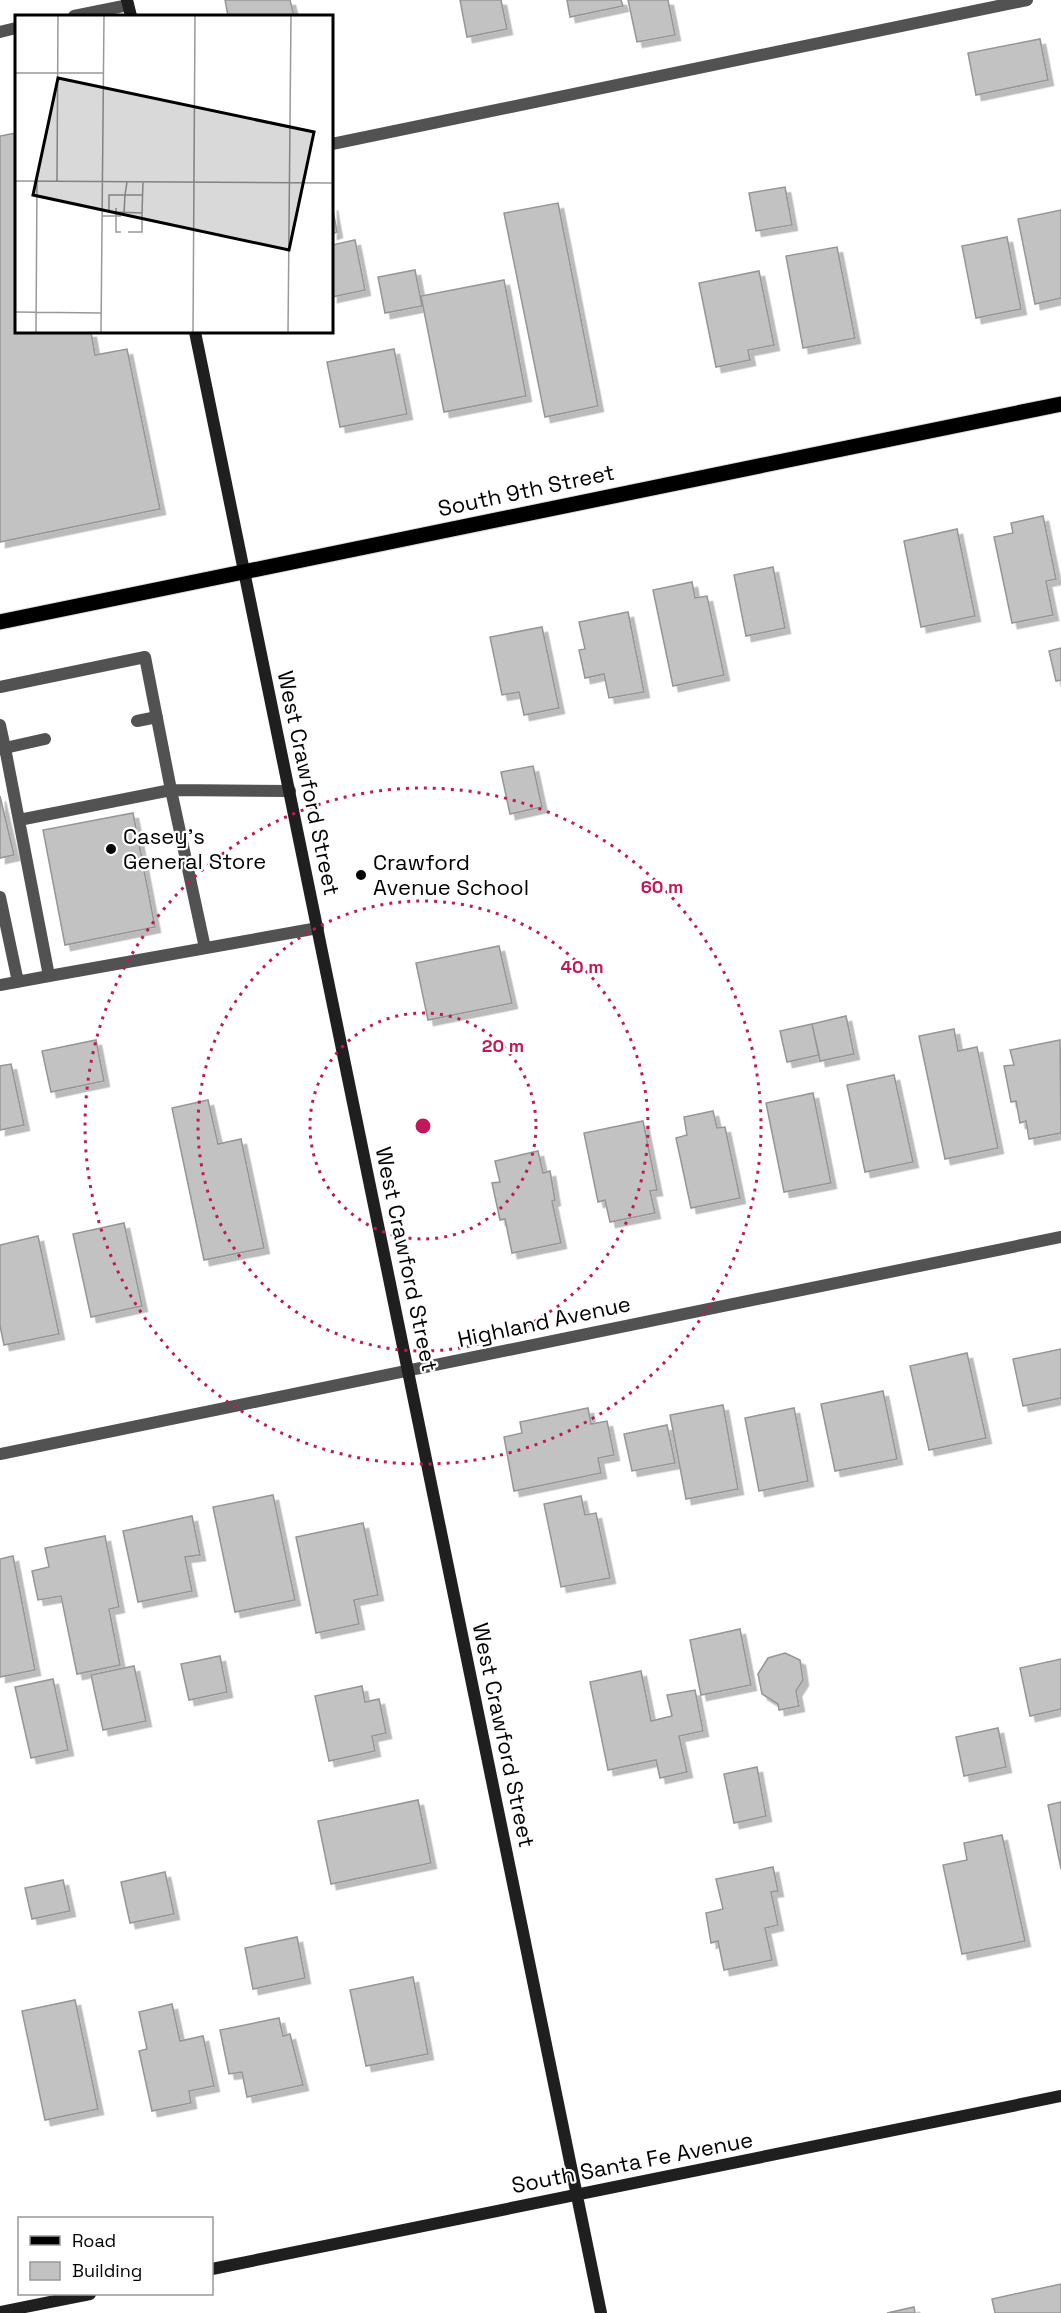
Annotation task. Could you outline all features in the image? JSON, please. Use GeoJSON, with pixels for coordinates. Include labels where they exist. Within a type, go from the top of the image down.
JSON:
{"type":"FeatureCollection","features":[{"type":"Feature","properties":{"kind":"main road","name":"West Crawford Street"},"geometry":{"type":"LineString","coordinates":[[195,333],[601,2313]]}},
{"type":"Feature","properties":{"kind":"main road","name":"South 9th Street"},"geometry":{"type":"LineString","coordinates":[[0,622],[1061,404]]}},
{"type":"Feature","properties":{"kind":"main road","name":"South Santa Fe Avenue"},"geometry":{"type":"LineString","coordinates":[[213,2269],[1061,2096]]}},
{"type":"Feature","properties":{"kind":"main road"},"geometry":{"type":"LineString","coordinates":[[0,2312],[85,2295]]}},
{"type":"Feature","properties":{"kind":"street"},"geometry":{"type":"LineString","coordinates":[[333,144],[1027,0]]}},
{"type":"Feature","properties":{"kind":"street"},"geometry":{"type":"LineString","coordinates":[[80,15],[129,7]]}},
{"type":"Feature","properties":{"kind":"street"},"geometry":{"type":"LineString","coordinates":[[0,32],[15,28]]}},
{"type":"Feature","properties":{"kind":"street"},"geometry":{"type":"LineString","coordinates":[[0,687],[145,657],[171,790],[206,948]]}},
{"type":"Feature","properties":{"kind":"street"},"geometry":{"type":"LineString","coordinates":[[137,721],[158,717]]}},
{"type":"Feature","properties":{"kind":"street"},"geometry":{"type":"LineString","coordinates":[[0,726],[2,748],[19,820],[49,976]]}},
{"type":"Feature","properties":{"kind":"street"},"geometry":{"type":"LineString","coordinates":[[2,748],[45,740]]}},
{"type":"Feature","properties":{"kind":"street"},"geometry":{"type":"LineString","coordinates":[[19,820],[171,790],[290,791]]}},
{"type":"Feature","properties":{"kind":"street"},"geometry":{"type":"LineString","coordinates":[[0,897],[18,982]]}},
{"type":"Feature","properties":{"kind":"street"},"geometry":{"type":"LineString","coordinates":[[0,985],[318,928]]}},
{"type":"Feature","properties":{"kind":"street","name":"Highland Avenue"},"geometry":{"type":"LineString","coordinates":[[0,1454],[1061,1237]]}},
{"type":"Feature","properties":{"kind":"building"},"geometry":{"type":"Polygon","coordinates":[[[225,0],[290,0],[294,15],[228,15],[225,0]]]}},
{"type":"Feature","properties":{"kind":"building"},"geometry":{"type":"Polygon","coordinates":[[[460,0],[501,0],[507,29],[467,37],[460,0]]]}},
{"type":"Feature","properties":{"kind":"building"},"geometry":{"type":"Polygon","coordinates":[[[567,0],[621,0],[623,6],[570,17],[567,0]]]}},
{"type":"Feature","properties":{"kind":"building"},"geometry":{"type":"Polygon","coordinates":[[[628,0],[668,0],[675,35],[637,42],[628,0]]]}},
{"type":"Feature","properties":{"kind":"building"},"geometry":{"type":"Polygon","coordinates":[[[1040,39],[1048,80],[976,95],[968,53],[1040,39]]]}},
{"type":"Feature","properties":{"kind":"building"},"geometry":{"type":"Polygon","coordinates":[[[15,133],[15,333],[91,333],[95,355],[127,349],[160,509],[0,542],[0,136],[15,133]]]}},
{"type":"Feature","properties":{"kind":"building"},"geometry":{"type":"Polygon","coordinates":[[[785,187],[792,225],[756,231],[749,193],[785,187]]]}},
{"type":"Feature","properties":{"kind":"building"},"geometry":{"type":"Polygon","coordinates":[[[558,203],[598,406],[545,417],[504,213],[558,203]]]}},
{"type":"Feature","properties":{"kind":"building"},"geometry":{"type":"Polygon","coordinates":[[[333,210],[337,232],[333,234],[333,210]]]}},
{"type":"Feature","properties":{"kind":"building"},"geometry":{"type":"Polygon","coordinates":[[[1061,210],[1061,298],[1035,304],[1018,219],[1061,210]]]}},
{"type":"Feature","properties":{"kind":"building"},"geometry":{"type":"Polygon","coordinates":[[[1007,237],[1021,309],[976,318],[962,246],[1007,237]]]}},
{"type":"Feature","properties":{"kind":"building"},"geometry":{"type":"Polygon","coordinates":[[[355,240],[365,290],[333,297],[333,245],[355,240]]]}},
{"type":"Feature","properties":{"kind":"building"},"geometry":{"type":"Polygon","coordinates":[[[837,247],[855,338],[803,348],[786,256],[837,247]]]}},
{"type":"Feature","properties":{"kind":"building"},"geometry":{"type":"Polygon","coordinates":[[[415,270],[422,306],[385,313],[378,277],[415,270]]]}},
{"type":"Feature","properties":{"kind":"building"},"geometry":{"type":"Polygon","coordinates":[[[759,271],[774,345],[748,350],[750,360],[716,367],[699,283],[759,271]]]}},
{"type":"Feature","properties":{"kind":"building"},"geometry":{"type":"Polygon","coordinates":[[[504,280],[526,396],[444,412],[421,296],[504,280]]]}},
{"type":"Feature","properties":{"kind":"building"},"geometry":{"type":"Polygon","coordinates":[[[394,349],[407,414],[340,427],[327,362],[394,349]]]}},
{"type":"Feature","properties":{"kind":"building"},"geometry":{"type":"Polygon","coordinates":[[[1043,516],[1056,579],[1046,581],[1053,615],[1012,623],[994,537],[1013,533],[1011,523],[1043,516]]]}},
{"type":"Feature","properties":{"kind":"building"},"geometry":{"type":"Polygon","coordinates":[[[957,529],[975,616],[921,627],[904,541],[957,529]]]}},
{"type":"Feature","properties":{"kind":"building"},"geometry":{"type":"Polygon","coordinates":[[[773,567],[785,628],[746,636],[734,575],[773,567]]]}},
{"type":"Feature","properties":{"kind":"building"},"geometry":{"type":"Polygon","coordinates":[[[692,582],[695,598],[707,596],[724,675],[673,686],[653,590],[692,582]]]}},
{"type":"Feature","properties":{"kind":"building"},"geometry":{"type":"Polygon","coordinates":[[[628,612],[644,692],[609,698],[604,674],[585,678],[579,650],[585,649],[579,622],[628,612]]]}},
{"type":"Feature","properties":{"kind":"building"},"geometry":{"type":"Polygon","coordinates":[[[542,627],[559,708],[524,715],[519,692],[502,695],[490,637],[542,627]]]}},
{"type":"Feature","properties":{"kind":"building"},"geometry":{"type":"Polygon","coordinates":[[[1061,648],[1061,680],[1056,681],[1049,651],[1061,648]]]}},
{"type":"Feature","properties":{"kind":"building"},"geometry":{"type":"Polygon","coordinates":[[[533,766],[542,807],[510,814],[501,772],[533,766]]]}},
{"type":"Feature","properties":{"kind":"building"},"geometry":{"type":"Polygon","coordinates":[[[0,796],[14,855],[0,858],[0,796]]]}},
{"type":"Feature","properties":{"kind":"building"},"geometry":{"type":"Polygon","coordinates":[[[133,813],[155,927],[65,945],[43,830],[133,813]]]}},
{"type":"Feature","properties":{"kind":"building"},"geometry":{"type":"Polygon","coordinates":[[[499,946],[512,1003],[428,1020],[416,963],[499,946]]]}},
{"type":"Feature","properties":{"kind":"building"},"geometry":{"type":"Polygon","coordinates":[[[846,1016],[854,1054],[820,1061],[812,1024],[846,1016]]]}},
{"type":"Feature","properties":{"kind":"building"},"geometry":{"type":"Polygon","coordinates":[[[812,1024],[819,1055],[787,1062],[780,1031],[812,1024]]]}},
{"type":"Feature","properties":{"kind":"building"},"geometry":{"type":"Polygon","coordinates":[[[954,1029],[958,1051],[977,1047],[998,1148],[945,1159],[919,1036],[954,1029]]]}},
{"type":"Feature","properties":{"kind":"building"},"geometry":{"type":"Polygon","coordinates":[[[96,1040],[104,1081],[51,1092],[42,1051],[96,1040]]]}},
{"type":"Feature","properties":{"kind":"building"},"geometry":{"type":"Polygon","coordinates":[[[1060,1040],[1061,1133],[1029,1139],[1026,1121],[1020,1123],[1016,1101],[1011,1102],[1004,1066],[1014,1065],[1010,1050],[1060,1040]]]}},
{"type":"Feature","properties":{"kind":"building"},"geometry":{"type":"Polygon","coordinates":[[[11,1064],[24,1125],[0,1130],[0,1066],[11,1064]]]}},
{"type":"Feature","properties":{"kind":"building"},"geometry":{"type":"Polygon","coordinates":[[[894,1075],[913,1162],[865,1172],[847,1085],[894,1075]]]}},
{"type":"Feature","properties":{"kind":"building"},"geometry":{"type":"Polygon","coordinates":[[[813,1093],[831,1183],[784,1192],[766,1103],[813,1093]]]}},
{"type":"Feature","properties":{"kind":"building"},"geometry":{"type":"Polygon","coordinates":[[[208,1100],[218,1144],[241,1139],[264,1248],[204,1260],[172,1108],[208,1100]]]}},
{"type":"Feature","properties":{"kind":"building"},"geometry":{"type":"Polygon","coordinates":[[[713,1111],[717,1128],[725,1127],[740,1198],[691,1208],[676,1138],[687,1135],[684,1117],[713,1111]]]}},
{"type":"Feature","properties":{"kind":"building"},"geometry":{"type":"Polygon","coordinates":[[[643,1121],[657,1190],[650,1191],[655,1213],[610,1222],[605,1200],[598,1202],[584,1133],[643,1121]]]}},
{"type":"Feature","properties":{"kind":"building"},"geometry":{"type":"Polygon","coordinates":[[[538,1151],[543,1173],[550,1171],[555,1200],[552,1201],[561,1243],[512,1253],[505,1219],[500,1220],[492,1183],[500,1182],[495,1161],[538,1151]]]}},
{"type":"Feature","properties":{"kind":"building"},"geometry":{"type":"Polygon","coordinates":[[[124,1223],[142,1306],[91,1317],[73,1234],[124,1223]]]}},
{"type":"Feature","properties":{"kind":"building"},"geometry":{"type":"Polygon","coordinates":[[[38,1236],[59,1334],[4,1345],[0,1326],[0,1245],[38,1236]]]}},
{"type":"Feature","properties":{"kind":"building"},"geometry":{"type":"Polygon","coordinates":[[[1061,1349],[1061,1398],[1023,1406],[1013,1359],[1061,1349]]]}},
{"type":"Feature","properties":{"kind":"building"},"geometry":{"type":"Polygon","coordinates":[[[967,1353],[986,1438],[929,1450],[910,1366],[967,1353]]]}},
{"type":"Feature","properties":{"kind":"building"},"geometry":{"type":"Polygon","coordinates":[[[883,1391],[897,1459],[835,1471],[821,1404],[883,1391]]]}},
{"type":"Feature","properties":{"kind":"building"},"geometry":{"type":"Polygon","coordinates":[[[723,1405],[738,1489],[686,1499],[670,1415],[723,1405]]]}},
{"type":"Feature","properties":{"kind":"building"},"geometry":{"type":"Polygon","coordinates":[[[588,1408],[591,1424],[607,1421],[614,1455],[598,1458],[601,1473],[514,1491],[504,1437],[522,1433],[520,1422],[588,1408]]]}},
{"type":"Feature","properties":{"kind":"building"},"geometry":{"type":"Polygon","coordinates":[[[794,1408],[808,1481],[759,1491],[745,1418],[794,1408]]]}},
{"type":"Feature","properties":{"kind":"building"},"geometry":{"type":"Polygon","coordinates":[[[667,1425],[675,1463],[632,1471],[624,1434],[667,1425]]]}},
{"type":"Feature","properties":{"kind":"building"},"geometry":{"type":"Polygon","coordinates":[[[273,1495],[295,1600],[235,1612],[213,1507],[273,1495]]]}},
{"type":"Feature","properties":{"kind":"building"},"geometry":{"type":"Polygon","coordinates":[[[581,1496],[585,1515],[596,1513],[610,1578],[561,1587],[544,1504],[581,1496]]]}},
{"type":"Feature","properties":{"kind":"building"},"geometry":{"type":"Polygon","coordinates":[[[192,1516],[200,1555],[185,1557],[192,1591],[138,1602],[123,1531],[192,1516]]]}},
{"type":"Feature","properties":{"kind":"building"},"geometry":{"type":"Polygon","coordinates":[[[363,1523],[378,1595],[354,1600],[359,1624],[316,1633],[296,1537],[363,1523]]]}},
{"type":"Feature","properties":{"kind":"building"},"geometry":{"type":"Polygon","coordinates":[[[105,1536],[119,1607],[109,1609],[120,1665],[77,1674],[61,1596],[38,1600],[32,1571],[49,1567],[45,1548],[105,1536]]]}},
{"type":"Feature","properties":{"kind":"building"},"geometry":{"type":"Polygon","coordinates":[[[13,1556],[35,1670],[0,1677],[0,1559],[13,1556]]]}},
{"type":"Feature","properties":{"kind":"building"},"geometry":{"type":"Polygon","coordinates":[[[740,1629],[751,1685],[701,1695],[690,1640],[740,1629]]]}},
{"type":"Feature","properties":{"kind":"building"},"geometry":{"type":"Polygon","coordinates":[[[785,1653],[800,1660],[803,1680],[796,1691],[799,1706],[779,1710],[778,1704],[762,1694],[758,1674],[768,1658],[785,1653]]]}},
{"type":"Feature","properties":{"kind":"building"},"geometry":{"type":"Polygon","coordinates":[[[220,1656],[227,1692],[189,1700],[181,1664],[220,1656]]]}},
{"type":"Feature","properties":{"kind":"building"},"geometry":{"type":"Polygon","coordinates":[[[1061,1659],[1061,1709],[1030,1716],[1020,1668],[1061,1659]]]}},
{"type":"Feature","properties":{"kind":"building"},"geometry":{"type":"Polygon","coordinates":[[[134,1666],[146,1721],[103,1730],[91,1675],[134,1666]]]}},
{"type":"Feature","properties":{"kind":"building"},"geometry":{"type":"Polygon","coordinates":[[[641,1671],[651,1721],[672,1716],[667,1695],[695,1690],[703,1731],[679,1736],[687,1772],[660,1778],[656,1760],[608,1770],[590,1682],[641,1671]]]}},
{"type":"Feature","properties":{"kind":"building"},"geometry":{"type":"Polygon","coordinates":[[[53,1679],[68,1750],[31,1758],[15,1687],[53,1679]]]}},
{"type":"Feature","properties":{"kind":"building"},"geometry":{"type":"Polygon","coordinates":[[[362,1686],[365,1702],[379,1699],[386,1733],[372,1736],[375,1751],[329,1761],[315,1696],[362,1686]]]}},
{"type":"Feature","properties":{"kind":"building"},"geometry":{"type":"Polygon","coordinates":[[[998,1728],[1006,1767],[964,1776],[956,1737],[998,1728]]]}},
{"type":"Feature","properties":{"kind":"building"},"geometry":{"type":"Polygon","coordinates":[[[757,1767],[766,1816],[734,1823],[724,1774],[757,1767]]]}},
{"type":"Feature","properties":{"kind":"building"},"geometry":{"type":"Polygon","coordinates":[[[418,1800],[431,1863],[331,1884],[318,1821],[418,1800]]]}},
{"type":"Feature","properties":{"kind":"building"},"geometry":{"type":"Polygon","coordinates":[[[1061,1802],[1061,1869],[1048,1805],[1061,1802]]]}},
{"type":"Feature","properties":{"kind":"building"},"geometry":{"type":"Polygon","coordinates":[[[1002,1835],[1025,1941],[962,1954],[943,1865],[967,1860],[964,1843],[1002,1835]]]}},
{"type":"Feature","properties":{"kind":"building"},"geometry":{"type":"Polygon","coordinates":[[[773,1867],[778,1891],[771,1892],[778,1925],[765,1928],[772,1960],[724,1970],[718,1941],[711,1943],[706,1913],[723,1909],[716,1879],[773,1867]]]}},
{"type":"Feature","properties":{"kind":"building"},"geometry":{"type":"Polygon","coordinates":[[[165,1872],[174,1914],[130,1923],[121,1882],[165,1872]]]}},
{"type":"Feature","properties":{"kind":"building"},"geometry":{"type":"Polygon","coordinates":[[[63,1880],[70,1911],[32,1919],[25,1888],[63,1880]]]}},
{"type":"Feature","properties":{"kind":"building"},"geometry":{"type":"Polygon","coordinates":[[[297,1937],[305,1978],[253,1989],[245,1948],[297,1937]]]}},
{"type":"Feature","properties":{"kind":"building"},"geometry":{"type":"Polygon","coordinates":[[[413,1977],[428,2054],[366,2066],[350,1990],[413,1977]]]}},
{"type":"Feature","properties":{"kind":"building"},"geometry":{"type":"Polygon","coordinates":[[[75,2000],[98,2109],[45,2120],[22,2011],[75,2000]]]}},
{"type":"Feature","properties":{"kind":"building"},"geometry":{"type":"Polygon","coordinates":[[[172,2004],[180,2041],[203,2036],[214,2086],[189,2091],[191,2103],[152,2111],[139,2051],[147,2049],[139,2012],[172,2004]]]}},
{"type":"Feature","properties":{"kind":"building"},"geometry":{"type":"Polygon","coordinates":[[[279,2018],[283,2036],[290,2034],[303,2085],[247,2097],[242,2072],[229,2074],[220,2030],[279,2018]]]}},
{"type":"Feature","properties":{"kind":"building"},"geometry":{"type":"Polygon","coordinates":[[[1061,2284],[1061,2313],[995,2313],[992,2299],[1061,2284]]]}},
{"type":"Feature","properties":{"kind":"building"},"geometry":{"type":"Polygon","coordinates":[[[914,2307],[915,2313],[887,2313],[914,2307]]]}},
{"type":"Feature","properties":{"kind":"place","name":"Casey's General Store"},"geometry":{"type":"Point","coordinates":[111,849]}},
{"type":"Feature","properties":{"kind":"place","name":"Crawford Avenue School"},"geometry":{"type":"Point","coordinates":[361,875]}}]}
